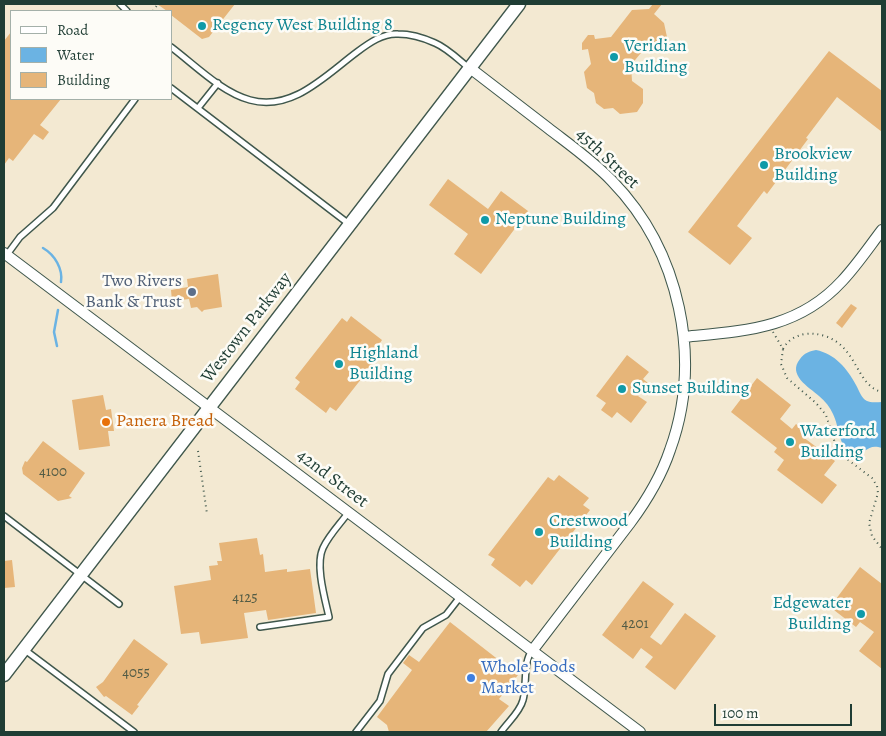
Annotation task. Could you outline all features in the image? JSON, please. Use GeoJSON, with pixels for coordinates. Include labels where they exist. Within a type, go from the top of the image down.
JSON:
{"type":"FeatureCollection","features":[{"type":"Feature","properties":{"kind":"street","name":"Westown Parkway"},"geometry":{"type":"LineString","coordinates":[[4,675],[519,4]]}},
{"type":"Feature","properties":{"kind":"street","name":"45th Street"},"geometry":{"type":"LineString","coordinates":[[470,68],[590,161],[622,192],[646,226],[664,261],[677,299],[684,337],[685,372],[683,396],[674,437],[659,477],[647,499],[630,523],[532,651]]}},
{"type":"Feature","properties":{"kind":"street"},"geometry":{"type":"LineString","coordinates":[[684,337],[748,330],[770,325],[805,310],[833,290],[849,273],[882,230]]}},
{"type":"Feature","properties":{"kind":"street","name":"42nd Street"},"geometry":{"type":"LineString","coordinates":[[5,255],[640,732]]}},
{"type":"Feature","properties":{"kind":"lane"},"geometry":{"type":"LineString","coordinates":[[172,48],[230,92],[249,100],[261,102],[283,101],[324,79],[337,66],[374,40],[397,34],[417,37],[437,44],[470,68]]}},
{"type":"Feature","properties":{"kind":"lane"},"geometry":{"type":"LineString","coordinates":[[198,108],[218,83]]}},
{"type":"Feature","properties":{"kind":"lane"},"geometry":{"type":"LineString","coordinates":[[172,89],[349,224]]}},
{"type":"Feature","properties":{"kind":"lane"},"geometry":{"type":"LineString","coordinates":[[5,255],[20,236],[53,208],[134,100]]}},
{"type":"Feature","properties":{"kind":"lane"},"geometry":{"type":"LineString","coordinates":[[260,627],[329,617],[320,569],[320,558],[322,549],[348,512]]}},
{"type":"Feature","properties":{"kind":"lane"},"geometry":{"type":"LineString","coordinates":[[4,516],[119,604]]}},
{"type":"Feature","properties":{"kind":"lane"},"geometry":{"type":"LineString","coordinates":[[356,732],[380,701],[388,674],[423,628],[446,615],[460,596]]}},
{"type":"Feature","properties":{"kind":"lane"},"geometry":{"type":"LineString","coordinates":[[24,649],[134,732]]}},
{"type":"Feature","properties":{"kind":"lane"},"geometry":{"type":"LineString","coordinates":[[501,732],[519,710],[523,702],[529,654],[532,651]]}},
{"type":"Feature","properties":{"kind":"path"},"geometry":{"type":"LineString","coordinates":[[770,325],[783,349]]}},
{"type":"Feature","properties":{"kind":"path"},"geometry":{"type":"LineString","coordinates":[[882,392],[868,385],[849,354],[840,344],[829,338],[816,334],[801,335],[789,341],[783,349],[781,364],[787,378],[816,403],[826,415],[837,449],[842,456],[872,478],[877,486],[878,493],[868,524],[872,536],[882,549]]}},
{"type":"Feature","properties":{"kind":"path"},"geometry":{"type":"LineString","coordinates":[[198,451],[207,514]]}},
{"type":"Feature","properties":{"kind":"water"},"geometry":{"type":"Polygon","coordinates":[[[816,350],[835,358],[840,363],[849,373],[865,400],[882,402],[882,448],[873,447],[853,455],[848,452],[842,442],[830,409],[823,400],[805,385],[796,370],[802,357],[816,350]]]}},
{"type":"Feature","properties":{"kind":"building","name":"Regency West Building 8"},"geometry":{"type":"Polygon","coordinates":[[[157,4],[235,4],[209,37],[202,39],[172,16],[172,10],[166,10],[157,4]]]}},
{"type":"Feature","properties":{"kind":"building","name":"Veridian Building"},"geometry":{"type":"Polygon","coordinates":[[[653,4],[662,4],[654,14],[664,23],[667,37],[659,47],[645,48],[631,65],[632,81],[643,89],[643,103],[637,112],[620,114],[613,108],[604,109],[596,103],[594,93],[587,88],[584,72],[591,64],[588,49],[582,50],[582,43],[588,35],[594,35],[595,39],[611,37],[632,10],[649,9],[653,4]]]}},
{"type":"Feature","properties":{"kind":"building"},"geometry":{"type":"Polygon","coordinates":[[[10,33],[10,100],[60,100],[40,125],[49,132],[43,140],[34,134],[13,161],[9,158],[4,165],[4,41],[10,33]]]}},
{"type":"Feature","properties":{"kind":"building","name":"Brookview Building"},"geometry":{"type":"Polygon","coordinates":[[[829,51],[882,91],[882,132],[837,97],[767,194],[764,191],[737,226],[752,238],[730,265],[688,232],[829,51]]]}},
{"type":"Feature","properties":{"kind":"building","name":"Neptune Building"},"geometry":{"type":"Polygon","coordinates":[[[448,179],[488,209],[501,191],[528,211],[481,274],[454,254],[468,234],[429,205],[448,179]]]}},
{"type":"Feature","properties":{"kind":"building"},"geometry":{"type":"Polygon","coordinates":[[[218,274],[222,307],[202,312],[197,307],[191,308],[189,299],[172,301],[171,290],[188,287],[187,279],[218,274]]]}},
{"type":"Feature","properties":{"kind":"building"},"geometry":{"type":"Polygon","coordinates":[[[851,304],[857,308],[842,328],[836,323],[851,304]]]}},
{"type":"Feature","properties":{"kind":"building","name":"Highland Building"},"geometry":{"type":"Polygon","coordinates":[[[351,316],[382,340],[378,346],[384,350],[336,411],[330,407],[326,413],[295,389],[300,382],[295,378],[342,318],[347,322],[351,316]]]}},
{"type":"Feature","properties":{"kind":"building","name":"Sunset Building"},"geometry":{"type":"Polygon","coordinates":[[[627,355],[649,372],[643,379],[648,383],[638,396],[647,402],[631,423],[617,412],[612,418],[601,410],[606,403],[596,396],[627,355]]]}},
{"type":"Feature","properties":{"kind":"building","name":"Waterford Building"},"geometry":{"type":"Polygon","coordinates":[[[757,378],[791,405],[780,419],[792,429],[796,424],[807,432],[803,437],[835,461],[824,475],[837,485],[822,504],[777,470],[784,460],[774,452],[777,448],[731,412],[757,378]]]}},
{"type":"Feature","properties":{"kind":"building"},"geometry":{"type":"Polygon","coordinates":[[[103,395],[106,410],[111,409],[114,431],[108,431],[110,446],[79,450],[72,400],[103,395]]]}},
{"type":"Feature","properties":{"kind":"building"},"geometry":{"type":"Polygon","coordinates":[[[43,441],[85,473],[69,496],[72,498],[58,501],[23,474],[22,468],[25,461],[27,462],[43,441]]]}},
{"type":"Feature","properties":{"kind":"building","name":"Crestwood Building"},"geometry":{"type":"Polygon","coordinates":[[[559,475],[589,498],[583,505],[590,510],[532,585],[526,580],[520,587],[491,565],[495,559],[488,555],[548,477],[554,481],[559,475]]]}},
{"type":"Feature","properties":{"kind":"building"},"geometry":{"type":"Polygon","coordinates":[[[257,538],[260,555],[263,554],[265,572],[287,569],[287,572],[310,569],[316,613],[268,620],[266,610],[244,613],[248,638],[201,644],[199,632],[181,634],[174,586],[211,580],[209,566],[218,565],[217,561],[222,561],[219,543],[257,538]]]}},
{"type":"Feature","properties":{"kind":"building"},"geometry":{"type":"Polygon","coordinates":[[[12,560],[15,587],[4,588],[4,561],[12,560]]]}},
{"type":"Feature","properties":{"kind":"building","name":"Edgewater Building"},"geometry":{"type":"Polygon","coordinates":[[[860,567],[882,584],[882,669],[859,651],[874,632],[860,622],[856,627],[830,607],[860,567]]]}},
{"type":"Feature","properties":{"kind":"building"},"geometry":{"type":"Polygon","coordinates":[[[643,581],[674,604],[650,637],[661,645],[685,613],[716,636],[675,690],[645,667],[653,657],[641,648],[633,659],[602,635],[643,581]]]}},
{"type":"Feature","properties":{"kind":"building"},"geometry":{"type":"Polygon","coordinates":[[[450,622],[518,675],[499,699],[509,706],[486,732],[389,732],[387,725],[377,717],[412,670],[403,663],[409,655],[419,662],[450,622]]]}},
{"type":"Feature","properties":{"kind":"building"},"geometry":{"type":"Polygon","coordinates":[[[134,639],[168,664],[137,705],[139,706],[132,715],[106,696],[104,697],[96,687],[103,682],[134,639]]]}},
{"type":"Feature","properties":{"kind":"waterway"},"geometry":{"type":"LineString","coordinates":[[43,248],[51,254],[57,263],[61,272],[61,282]]}},
{"type":"Feature","properties":{"kind":"waterway"},"geometry":{"type":"LineString","coordinates":[[57,346],[54,332],[58,310]]}},
{"type":"Feature","properties":{"kind":"place","name":"Regency West Building 8"},"geometry":{"type":"Point","coordinates":[202,26]}},
{"type":"Feature","properties":{"kind":"place","name":"Veridian Building"},"geometry":{"type":"Point","coordinates":[614,57]}},
{"type":"Feature","properties":{"kind":"place","name":"Brookview Building"},"geometry":{"type":"Point","coordinates":[764,165]}},
{"type":"Feature","properties":{"kind":"place","name":"Neptune Building"},"geometry":{"type":"Point","coordinates":[485,220]}},
{"type":"Feature","properties":{"kind":"place","name":"Two Rivers Bank & Trust"},"geometry":{"type":"Point","coordinates":[192,292]}},
{"type":"Feature","properties":{"kind":"place","name":"Highland Building"},"geometry":{"type":"Point","coordinates":[339,364]}},
{"type":"Feature","properties":{"kind":"place","name":"Sunset Building"},"geometry":{"type":"Point","coordinates":[622,389]}},
{"type":"Feature","properties":{"kind":"place","name":"Panera Bread"},"geometry":{"type":"Point","coordinates":[106,422]}},
{"type":"Feature","properties":{"kind":"place","name":"Waterford Building"},"geometry":{"type":"Point","coordinates":[790,442]}},
{"type":"Feature","properties":{"kind":"place","name":"Crestwood Building"},"geometry":{"type":"Point","coordinates":[539,532]}},
{"type":"Feature","properties":{"kind":"place","name":"Edgewater Building"},"geometry":{"type":"Point","coordinates":[861,614]}},
{"type":"Feature","properties":{"kind":"place","name":"Whole Foods Market"},"geometry":{"type":"Point","coordinates":[471,678]}}]}
